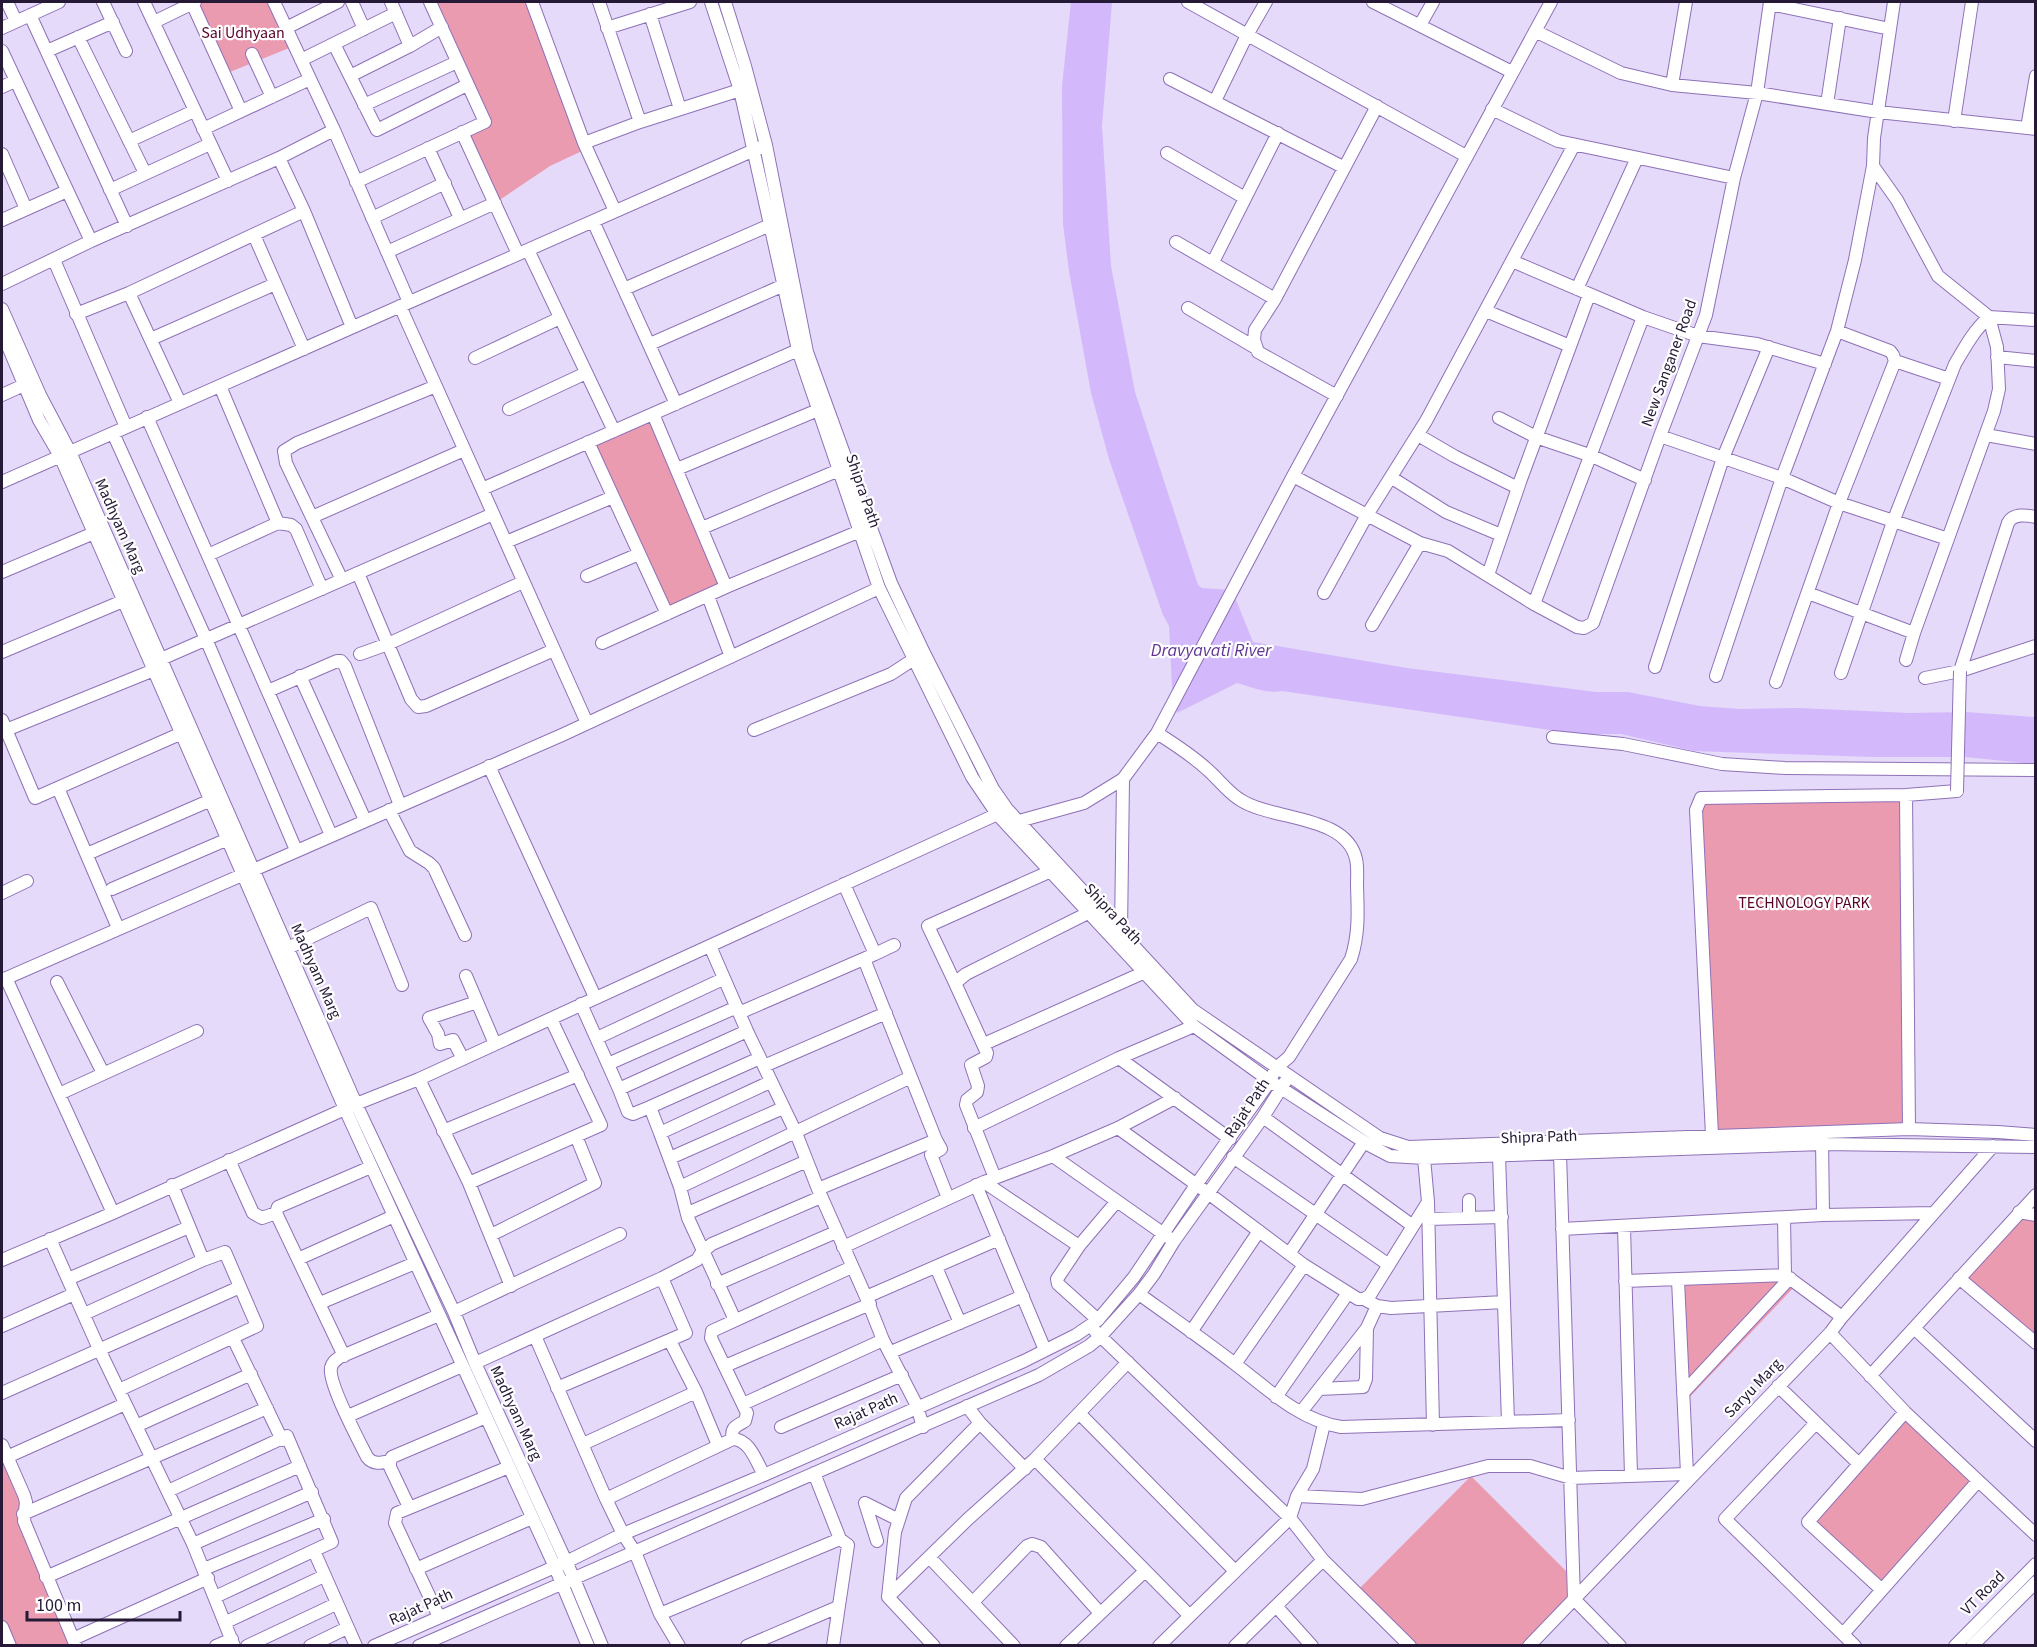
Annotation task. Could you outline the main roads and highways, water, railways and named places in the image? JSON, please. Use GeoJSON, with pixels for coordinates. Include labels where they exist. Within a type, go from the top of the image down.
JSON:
{"type":"FeatureCollection","features":[{"type":"Feature","properties":{"kind":"water","name":"Dravyavati River"},"geometry":{"type":"Polygon","coordinates":[[[1071,2],[1112,2],[1102,126],[1111,266],[1135,392],[1198,585],[1202,588],[1232,590],[1253,642],[1407,668],[1596,692],[1628,692],[1700,706],[1909,713],[1966,712],[2035,717],[2035,764],[1965,757],[1873,757],[1694,751],[1621,734],[1577,734],[1282,691],[1265,691],[1237,683],[1177,713],[1172,687],[1169,626],[1163,615],[1109,459],[1091,393],[1069,271],[1063,224],[1062,86],[1071,2]]]}},
{"type":"Feature","properties":{"kind":"park label","name":"Sai Udhyaan"},"geometry":{"type":"Point","coordinates":[243,33]}},
{"type":"Feature","properties":{"kind":"park label","name":"TECHNOLOGY PARK"},"geometry":{"type":"Point","coordinates":[1804,903]}}]}
